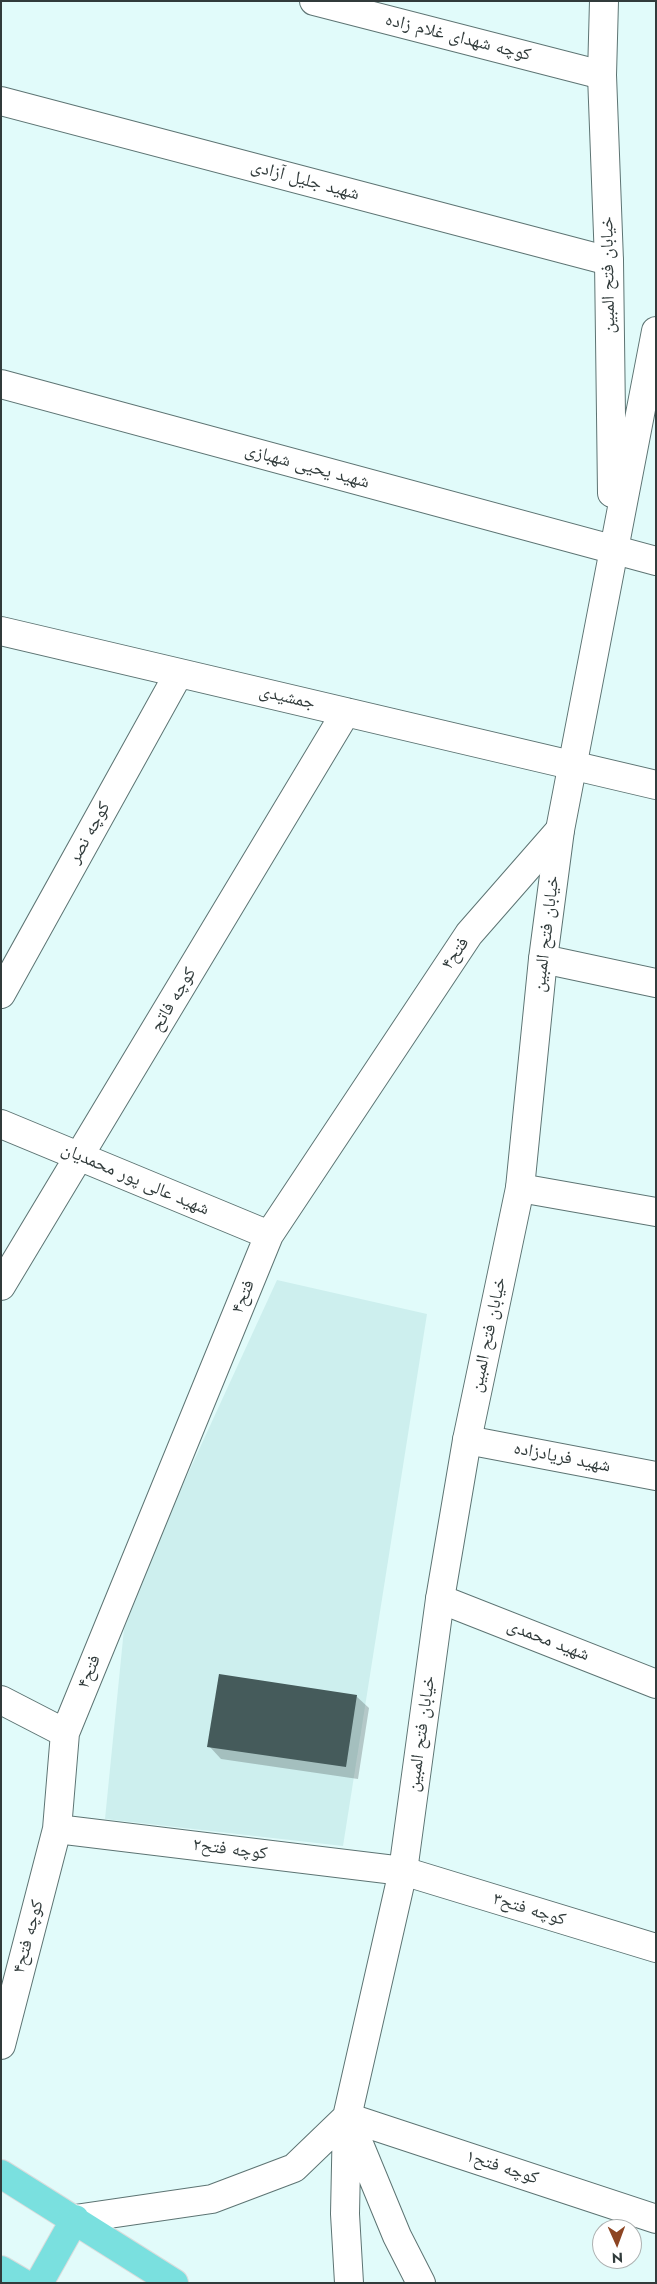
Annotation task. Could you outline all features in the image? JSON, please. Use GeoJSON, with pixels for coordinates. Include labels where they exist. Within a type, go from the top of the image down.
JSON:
{"type":"FeatureCollection","features":[{"type":"Feature","properties":{"kind":"main road"},"geometry":{"type":"LineString","coordinates":[[1,2174],[76,2219],[174,2283]]}},
{"type":"Feature","properties":{"kind":"main road"},"geometry":{"type":"LineString","coordinates":[[38,2283],[76,2219]]}},
{"type":"Feature","properties":{"kind":"main road"},"geometry":{"type":"LineString","coordinates":[[1,2270],[23,2283]]}},
{"type":"Feature","properties":{"kind":"street","name":"کوچه شهدای غلام زاده"},"geometry":{"type":"LineString","coordinates":[[314,1],[602,75]]}},
{"type":"Feature","properties":{"kind":"street","name":"خیابان فتح المبین"},"geometry":{"type":"LineString","coordinates":[[604,1],[602,75],[609,261],[613,550]]}},
{"type":"Feature","properties":{"kind":"street","name":"شهید جلیل آزادی"},"geometry":{"type":"LineString","coordinates":[[1,101],[609,261]]}},
{"type":"Feature","properties":{"kind":"street","name":"خیابان فتح المبین"},"geometry":{"type":"LineString","coordinates":[[348,2283],[345,2214],[347,2117],[403,1871],[440,1599],[467,1440],[520,1188],[543,959],[560,830],[574,766],[613,550],[655,346]]}},
{"type":"Feature","properties":{"kind":"street","name":"شهید یحیی شهبازی"},"geometry":{"type":"LineString","coordinates":[[1,384],[656,561]]}},
{"type":"Feature","properties":{"kind":"street","name":"جمشیدی"},"geometry":{"type":"LineString","coordinates":[[1,631],[656,784]]}},
{"type":"Feature","properties":{"kind":"street","name":"کوچه نصر"},"geometry":{"type":"LineString","coordinates":[[1,994],[179,673]]}},
{"type":"Feature","properties":{"kind":"street","name":"کوچه فاتح"},"geometry":{"type":"LineString","coordinates":[[1,1286],[346,712]]}},
{"type":"Feature","properties":{"kind":"street","name":"فتح۴"},"geometry":{"type":"LineString","coordinates":[[57,1829],[65,1733],[269,1235],[469,934],[560,830]]}},
{"type":"Feature","properties":{"kind":"street"},"geometry":{"type":"LineString","coordinates":[[543,959],[656,983]]}},
{"type":"Feature","properties":{"kind":"street","name":"شهید عالی پور محمدیان"},"geometry":{"type":"LineString","coordinates":[[1,1124],[269,1235]]}},
{"type":"Feature","properties":{"kind":"street"},"geometry":{"type":"LineString","coordinates":[[520,1188],[656,1212]]}},
{"type":"Feature","properties":{"kind":"street","name":"شهید فریادزاده"},"geometry":{"type":"LineString","coordinates":[[467,1440],[656,1476]]}},
{"type":"Feature","properties":{"kind":"street","name":"شهید محمدی"},"geometry":{"type":"LineString","coordinates":[[440,1599],[656,1684]]}},
{"type":"Feature","properties":{"kind":"street"},"geometry":{"type":"LineString","coordinates":[[1,1700],[65,1733]]}},
{"type":"Feature","properties":{"kind":"street","name":"کوچه فتح۲"},"geometry":{"type":"LineString","coordinates":[[57,1829],[403,1871]]}},
{"type":"Feature","properties":{"kind":"street","name":"کوچه فتح۴"},"geometry":{"type":"LineString","coordinates":[[1,2045],[57,1829]]}},
{"type":"Feature","properties":{"kind":"street","name":"کوچه فتح۳"},"geometry":{"type":"LineString","coordinates":[[403,1871],[656,1948]]}},
{"type":"Feature","properties":{"kind":"street"},"geometry":{"type":"LineString","coordinates":[[76,2219],[212,2199],[294,2168],[347,2117],[397,2236],[421,2283]]}},
{"type":"Feature","properties":{"kind":"street","name":"کوچه فتح۱"},"geometry":{"type":"LineString","coordinates":[[347,2117],[656,2219]]}},
{"type":"Feature","properties":{"kind":"shaded area"},"geometry":{"type":"Polygon","coordinates":[[[277,1280],[427,1314],[343,1846],[105,1819],[124,1629],[169,1515],[277,1280]]]}},
{"type":"Feature","properties":{"kind":"building"},"geometry":{"type":"Polygon","coordinates":[[[219,1674],[357,1695],[346,1767],[207,1747],[219,1674]]]}}]}
